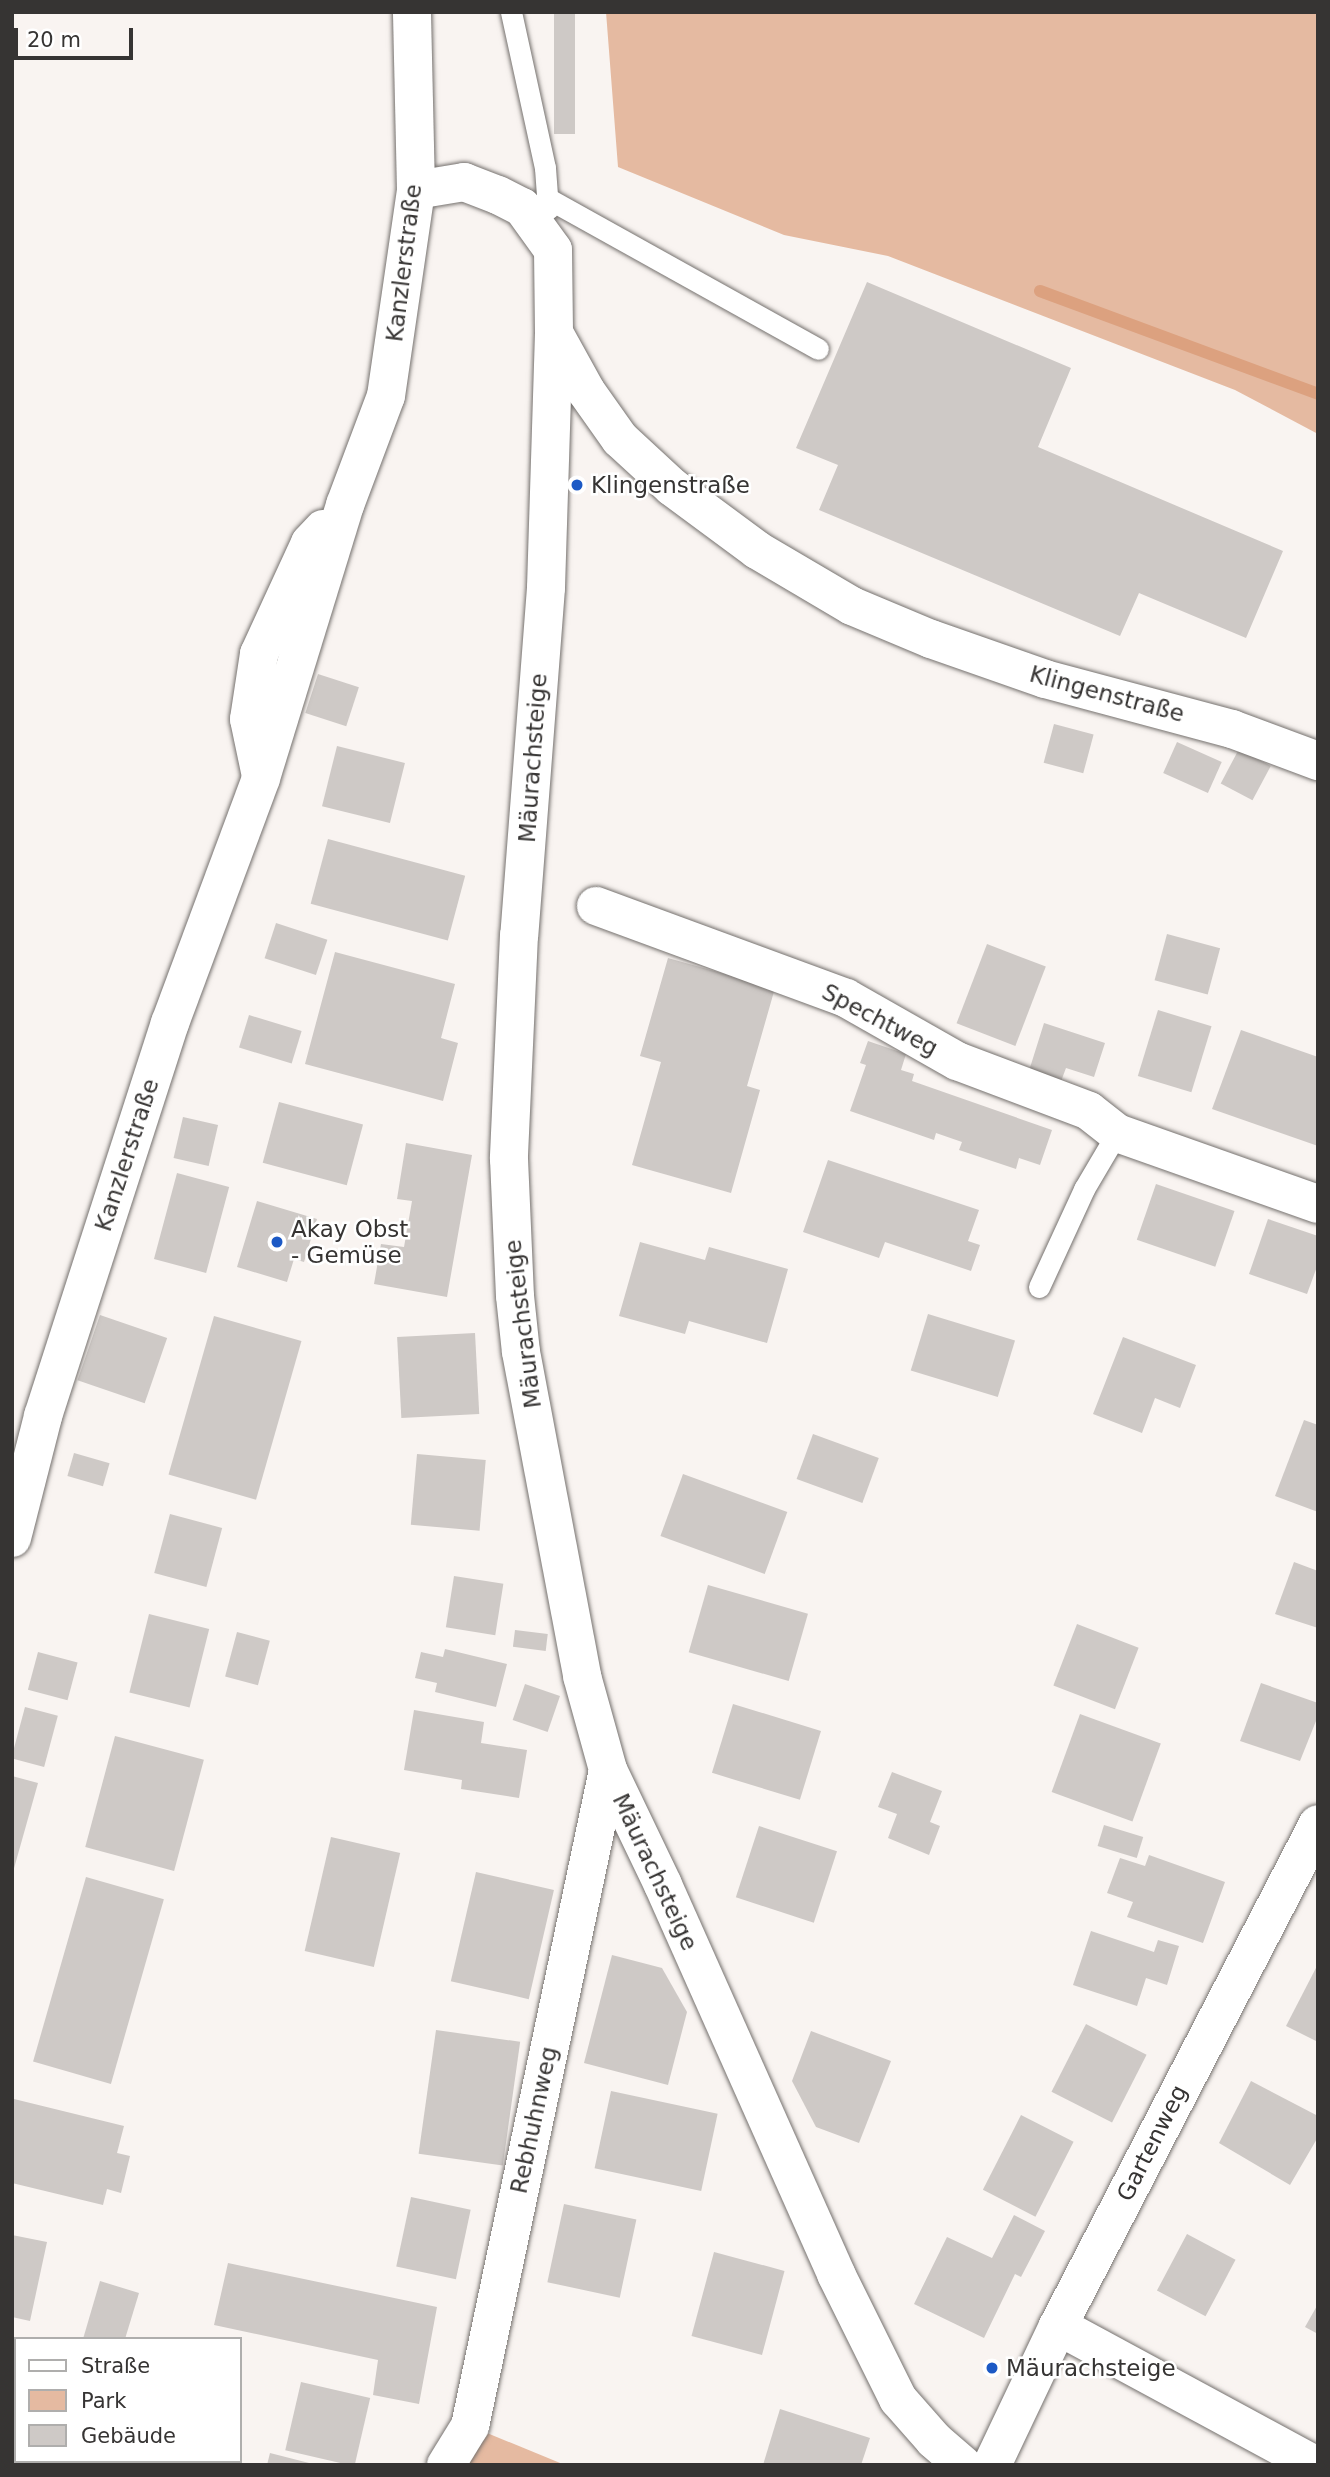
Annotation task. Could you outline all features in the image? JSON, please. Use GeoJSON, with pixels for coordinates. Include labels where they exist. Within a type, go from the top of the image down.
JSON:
{"type":"FeatureCollection","features":[{"type":"Feature","properties":{"kind":"street","name":"Kanzlerstraße"},"geometry":{"type":"LineString","coordinates":[[12,1538],[43,1416],[166,1036],[261,778],[345,505],[386,396],[416,190],[412,12]]}},
{"type":"Feature","properties":{"kind":"street"},"geometry":{"type":"LineString","coordinates":[[416,190],[464,182],[498,195],[522,207],[553,250]]}},
{"type":"Feature","properties":{"kind":"street","name":"Mäurachsteige"},"geometry":{"type":"LineString","coordinates":[[553,250],[554,333],[546,589],[519,935],[509,1160],[515,1296],[522,1352],[582,1676],[608,1770],[663,1885],[836,2274],[898,2399],[934,2440],[963,2465]]}},
{"type":"Feature","properties":{"kind":"street","name":"Klingenstraße"},"geometry":{"type":"LineString","coordinates":[[554,333],[586,391],[620,439],[672,487],[757,550],[852,606],[931,639],[1045,679],[1232,729],[1318,761]]}},
{"type":"Feature","properties":{"kind":"street","name":"Spechtweg"},"geometry":{"type":"LineString","coordinates":[[596,906],[846,998],[957,1061],[1089,1111],[1117,1133],[1318,1204]]}},
{"type":"Feature","properties":{"kind":"street","name":"Rebhuhnweg"},"geometry":{"type":"LineString","coordinates":[[446,2465],[470,2426],[608,1770]]}},
{"type":"Feature","properties":{"kind":"street","name":"Gartenweg"},"geometry":{"type":"LineString","coordinates":[[992,2465],[1058,2326],[1306,1871],[1318,1824]]}},
{"type":"Feature","properties":{"kind":"street"},"geometry":{"type":"LineString","coordinates":[[1058,2326],[1315,2465]]}},
{"type":"Feature","properties":{"kind":"lane"},"geometry":{"type":"LineString","coordinates":[[511,12],[545,168],[553,250]]}},
{"type":"Feature","properties":{"kind":"lane"},"geometry":{"type":"LineString","coordinates":[[547,198],[818,349]]}},
{"type":"Feature","properties":{"kind":"lane"},"geometry":{"type":"LineString","coordinates":[[1039,1287],[1084,1189],[1117,1133]]}},
{"type":"Feature","properties":{"kind":"green space"},"geometry":{"type":"Polygon","coordinates":[[[606,12],[1318,12],[1318,434],[1235,390],[888,256],[784,235],[618,167],[606,12]]]}},
{"type":"Feature","properties":{"kind":"green space"},"geometry":{"type":"Polygon","coordinates":[[[470,2426],[565,2465],[446,2465],[470,2426]]]}},
{"type":"Feature","properties":{"kind":"building"},"geometry":{"type":"Polygon","coordinates":[[[554,12],[575,12],[575,134],[554,134],[554,12]]]}},
{"type":"Feature","properties":{"kind":"building"},"geometry":{"type":"Polygon","coordinates":[[[867,282],[1071,368],[1038,447],[1283,551],[1246,638],[1139,593],[1120,636],[819,510],[838,465],[796,448],[867,282]]]}},
{"type":"Feature","properties":{"kind":"building"},"geometry":{"type":"Polygon","coordinates":[[[318,674],[359,687],[346,726],[305,713],[318,674]]]}},
{"type":"Feature","properties":{"kind":"building"},"geometry":{"type":"Polygon","coordinates":[[[1054,724],[1094,735],[1083,773],[1044,763],[1054,724]]]}},
{"type":"Feature","properties":{"kind":"building"},"geometry":{"type":"Polygon","coordinates":[[[1177,742],[1222,762],[1208,793],[1163,773],[1177,742]]]}},
{"type":"Feature","properties":{"kind":"building"},"geometry":{"type":"Polygon","coordinates":[[[337,746],[405,763],[390,823],[322,806],[337,746]]]}},
{"type":"Feature","properties":{"kind":"building"},"geometry":{"type":"Polygon","coordinates":[[[1239,749],[1271,766],[1252,800],[1221,783],[1239,749]]]}},
{"type":"Feature","properties":{"kind":"building"},"geometry":{"type":"Polygon","coordinates":[[[328,839],[465,876],[448,940],[311,904],[328,839]]]}},
{"type":"Feature","properties":{"kind":"building"},"geometry":{"type":"Polygon","coordinates":[[[276,923],[327,940],[316,975],[265,958],[276,923]]]}},
{"type":"Feature","properties":{"kind":"building"},"geometry":{"type":"Polygon","coordinates":[[[1167,934],[1220,948],[1208,995],[1155,980],[1167,934]]]}},
{"type":"Feature","properties":{"kind":"building"},"geometry":{"type":"Polygon","coordinates":[[[987,944],[1046,967],[1015,1046],[957,1023],[987,944]]]}},
{"type":"Feature","properties":{"kind":"building"},"geometry":{"type":"Polygon","coordinates":[[[335,952],[455,984],[441,1038],[458,1043],[443,1101],[305,1064],[335,952]]]}},
{"type":"Feature","properties":{"kind":"building"},"geometry":{"type":"Polygon","coordinates":[[[668,958],[775,988],[747,1086],[760,1090],[731,1193],[632,1165],[661,1062],[640,1056],[668,958]]]}},
{"type":"Feature","properties":{"kind":"building"},"geometry":{"type":"Polygon","coordinates":[[[1158,1010],[1212,1026],[1191,1092],[1138,1076],[1158,1010]]]}},
{"type":"Feature","properties":{"kind":"building"},"geometry":{"type":"Polygon","coordinates":[[[249,1015],[302,1031],[292,1064],[239,1048],[249,1015]]]}},
{"type":"Feature","properties":{"kind":"building"},"geometry":{"type":"Polygon","coordinates":[[[1044,1023],[1105,1043],[1094,1077],[1066,1068],[1060,1084],[1028,1074],[1044,1023]]]}},
{"type":"Feature","properties":{"kind":"building"},"geometry":{"type":"Polygon","coordinates":[[[1241,1030],[1318,1057],[1318,1146],[1212,1109],[1241,1030]]]}},
{"type":"Feature","properties":{"kind":"building"},"geometry":{"type":"Polygon","coordinates":[[[868,1041],[906,1054],[901,1070],[914,1074],[912,1081],[1052,1130],[1040,1165],[1019,1158],[1016,1169],[959,1150],[962,1142],[936,1133],[934,1140],[850,1111],[866,1065],[860,1063],[868,1041]]]}},
{"type":"Feature","properties":{"kind":"building"},"geometry":{"type":"Polygon","coordinates":[[[279,1102],[363,1125],[347,1185],[263,1163],[279,1102]]]}},
{"type":"Feature","properties":{"kind":"building"},"geometry":{"type":"Polygon","coordinates":[[[183,1117],[218,1125],[209,1166],[174,1158],[183,1117]]]}},
{"type":"Feature","properties":{"kind":"building"},"geometry":{"type":"Polygon","coordinates":[[[406,1143],[472,1155],[447,1297],[374,1284],[381,1244],[404,1247],[412,1201],[397,1199],[406,1143]]]}},
{"type":"Feature","properties":{"kind":"building"},"geometry":{"type":"Polygon","coordinates":[[[828,1160],[979,1210],[968,1241],[980,1245],[971,1271],[885,1242],[879,1258],[803,1232],[828,1160]]]}},
{"type":"Feature","properties":{"kind":"building"},"geometry":{"type":"Polygon","coordinates":[[[177,1173],[229,1187],[206,1273],[154,1259],[177,1173]]]}},
{"type":"Feature","properties":{"kind":"building"},"geometry":{"type":"Polygon","coordinates":[[[1156,1184],[1234,1211],[1215,1267],[1137,1240],[1156,1184]]]}},
{"type":"Feature","properties":{"kind":"building"},"geometry":{"type":"Polygon","coordinates":[[[257,1201],[317,1219],[304,1262],[294,1259],[287,1282],[237,1267],[257,1201]]]}},
{"type":"Feature","properties":{"kind":"building"},"geometry":{"type":"Polygon","coordinates":[[[1268,1219],[1318,1236],[1318,1264],[1307,1294],[1249,1274],[1268,1219]]]}},
{"type":"Feature","properties":{"kind":"building"},"geometry":{"type":"Polygon","coordinates":[[[640,1242],[705,1260],[709,1247],[788,1269],[767,1343],[689,1321],[685,1334],[619,1316],[640,1242]]]}},
{"type":"Feature","properties":{"kind":"building"},"geometry":{"type":"Polygon","coordinates":[[[928,1314],[1015,1341],[998,1397],[911,1370],[928,1314]]]}},
{"type":"Feature","properties":{"kind":"building"},"geometry":{"type":"Polygon","coordinates":[[[100,1315],[167,1338],[145,1403],[78,1380],[100,1315]]]}},
{"type":"Feature","properties":{"kind":"building"},"geometry":{"type":"Polygon","coordinates":[[[214,1316],[301,1341],[256,1500],[169,1475],[214,1316]]]}},
{"type":"Feature","properties":{"kind":"building"},"geometry":{"type":"Polygon","coordinates":[[[475,1333],[479,1414],[401,1418],[397,1337],[475,1333]]]}},
{"type":"Feature","properties":{"kind":"building"},"geometry":{"type":"Polygon","coordinates":[[[1123,1337],[1196,1365],[1180,1408],[1155,1398],[1142,1433],[1093,1414],[1123,1337]]]}},
{"type":"Feature","properties":{"kind":"building"},"geometry":{"type":"Polygon","coordinates":[[[1304,1420],[1318,1425],[1318,1512],[1275,1496],[1304,1420]]]}},
{"type":"Feature","properties":{"kind":"building"},"geometry":{"type":"Polygon","coordinates":[[[813,1434],[879,1458],[862,1503],[797,1479],[813,1434]]]}},
{"type":"Feature","properties":{"kind":"building"},"geometry":{"type":"Polygon","coordinates":[[[74,1453],[110,1463],[103,1486],[67,1476],[74,1453]]]}},
{"type":"Feature","properties":{"kind":"building"},"geometry":{"type":"Polygon","coordinates":[[[417,1454],[486,1460],[480,1531],[411,1525],[417,1454]]]}},
{"type":"Feature","properties":{"kind":"building"},"geometry":{"type":"Polygon","coordinates":[[[683,1474],[787,1512],[765,1574],[660,1536],[683,1474]]]}},
{"type":"Feature","properties":{"kind":"building"},"geometry":{"type":"Polygon","coordinates":[[[170,1514],[222,1528],[206,1587],[154,1573],[170,1514]]]}},
{"type":"Feature","properties":{"kind":"building"},"geometry":{"type":"Polygon","coordinates":[[[1294,1562],[1318,1571],[1318,1628],[1275,1614],[1294,1562]]]}},
{"type":"Feature","properties":{"kind":"building"},"geometry":{"type":"Polygon","coordinates":[[[454,1576],[503,1584],[495,1635],[446,1627],[454,1576]]]}},
{"type":"Feature","properties":{"kind":"building"},"geometry":{"type":"Polygon","coordinates":[[[708,1585],[808,1614],[789,1681],[689,1652],[708,1585]]]}},
{"type":"Feature","properties":{"kind":"building"},"geometry":{"type":"Polygon","coordinates":[[[149,1614],[209,1629],[190,1708],[129,1693],[149,1614]]]}},
{"type":"Feature","properties":{"kind":"building"},"geometry":{"type":"Polygon","coordinates":[[[1077,1624],[1139,1648],[1115,1709],[1053,1686],[1077,1624]]]}},
{"type":"Feature","properties":{"kind":"building"},"geometry":{"type":"Polygon","coordinates":[[[515,1630],[548,1634],[546,1651],[513,1647],[515,1630]]]}},
{"type":"Feature","properties":{"kind":"building"},"geometry":{"type":"Polygon","coordinates":[[[237,1632],[270,1641],[258,1685],[225,1676],[237,1632]]]}},
{"type":"Feature","properties":{"kind":"building"},"geometry":{"type":"Polygon","coordinates":[[[445,1649],[507,1664],[496,1707],[435,1692],[437,1683],[415,1678],[421,1652],[443,1657],[445,1649]]]}},
{"type":"Feature","properties":{"kind":"building"},"geometry":{"type":"Polygon","coordinates":[[[38,1652],[78,1663],[68,1700],[28,1690],[38,1652]]]}},
{"type":"Feature","properties":{"kind":"building"},"geometry":{"type":"Polygon","coordinates":[[[1261,1683],[1318,1703],[1318,1716],[1300,1761],[1240,1741],[1261,1683]]]}},
{"type":"Feature","properties":{"kind":"building"},"geometry":{"type":"Polygon","coordinates":[[[525,1684],[560,1696],[548,1732],[513,1720],[525,1684]]]}},
{"type":"Feature","properties":{"kind":"building"},"geometry":{"type":"Polygon","coordinates":[[[733,1704],[821,1731],[800,1800],[712,1773],[733,1704]]]}},
{"type":"Feature","properties":{"kind":"building"},"geometry":{"type":"Polygon","coordinates":[[[25,1707],[58,1716],[44,1767],[12,1758],[25,1707]]]}},
{"type":"Feature","properties":{"kind":"building"},"geometry":{"type":"Polygon","coordinates":[[[414,1710],[484,1722],[481,1743],[527,1750],[519,1798],[461,1789],[462,1780],[404,1770],[414,1710]]]}},
{"type":"Feature","properties":{"kind":"building"},"geometry":{"type":"Polygon","coordinates":[[[1080,1714],[1161,1743],[1132,1821],[1052,1792],[1080,1714]]]}},
{"type":"Feature","properties":{"kind":"building"},"geometry":{"type":"Polygon","coordinates":[[[115,1736],[204,1760],[174,1871],[85,1847],[115,1736]]]}},
{"type":"Feature","properties":{"kind":"building"},"geometry":{"type":"Polygon","coordinates":[[[892,1772],[942,1791],[930,1822],[940,1826],[929,1855],[888,1838],[897,1814],[878,1807],[892,1772]]]}},
{"type":"Feature","properties":{"kind":"building"},"geometry":{"type":"Polygon","coordinates":[[[12,1776],[38,1783],[13,1872],[12,1872],[12,1776]]]}},
{"type":"Feature","properties":{"kind":"building"},"geometry":{"type":"Polygon","coordinates":[[[1104,1825],[1143,1837],[1137,1858],[1098,1846],[1104,1825]]]}},
{"type":"Feature","properties":{"kind":"building"},"geometry":{"type":"Polygon","coordinates":[[[759,1826],[837,1851],[814,1923],[736,1897],[759,1826]]]}},
{"type":"Feature","properties":{"kind":"building"},"geometry":{"type":"Polygon","coordinates":[[[331,1837],[400,1853],[374,1967],[305,1951],[331,1837]]]}},
{"type":"Feature","properties":{"kind":"building"},"geometry":{"type":"Polygon","coordinates":[[[1149,1855],[1225,1882],[1203,1943],[1127,1917],[1133,1902],[1107,1893],[1120,1858],[1145,1866],[1149,1855]]]}},
{"type":"Feature","properties":{"kind":"building"},"geometry":{"type":"Polygon","coordinates":[[[476,1872],[554,1890],[529,1999],[451,1981],[476,1872]]]}},
{"type":"Feature","properties":{"kind":"building"},"geometry":{"type":"Polygon","coordinates":[[[86,1877],[164,1899],[111,2084],[33,2062],[86,1877]]]}},
{"type":"Feature","properties":{"kind":"building"},"geometry":{"type":"Polygon","coordinates":[[[1091,1931],[1154,1952],[1158,1940],[1179,1946],[1167,1985],[1146,1978],[1137,2006],[1073,1985],[1091,1931]]]}},
{"type":"Feature","properties":{"kind":"building"},"geometry":{"type":"Polygon","coordinates":[[[612,1955],[662,1968],[687,2012],[668,2085],[584,2063],[612,1955]]]}},
{"type":"Feature","properties":{"kind":"building"},"geometry":{"type":"Polygon","coordinates":[[[1318,1964],[1318,2042],[1286,2026],[1318,1964]]]}},
{"type":"Feature","properties":{"kind":"building"},"geometry":{"type":"Polygon","coordinates":[[[1086,2024],[1147,2055],[1112,2123],[1051,2092],[1086,2024]]]}},
{"type":"Feature","properties":{"kind":"building"},"geometry":{"type":"Polygon","coordinates":[[[436,2030],[520,2042],[503,2166],[419,2154],[436,2030]]]}},
{"type":"Feature","properties":{"kind":"building"},"geometry":{"type":"Polygon","coordinates":[[[811,2031],[891,2061],[859,2143],[816,2127],[792,2081],[811,2031]]]}},
{"type":"Feature","properties":{"kind":"building"},"geometry":{"type":"Polygon","coordinates":[[[1251,2081],[1318,2116],[1318,2137],[1290,2185],[1219,2143],[1251,2081]]]}},
{"type":"Feature","properties":{"kind":"building"},"geometry":{"type":"Polygon","coordinates":[[[611,2091],[718,2114],[701,2191],[595,2168],[611,2091]]]}},
{"type":"Feature","properties":{"kind":"building"},"geometry":{"type":"Polygon","coordinates":[[[14,2099],[124,2126],[117,2153],[130,2156],[121,2193],[107,2189],[103,2205],[12,2183],[14,2099]]]}},
{"type":"Feature","properties":{"kind":"building"},"geometry":{"type":"Polygon","coordinates":[[[1021,2115],[1074,2142],[1035,2217],[983,2190],[1021,2115]]]}},
{"type":"Feature","properties":{"kind":"building"},"geometry":{"type":"Polygon","coordinates":[[[411,2197],[471,2210],[456,2279],[396,2266],[411,2197]]]}},
{"type":"Feature","properties":{"kind":"building"},"geometry":{"type":"Polygon","coordinates":[[[564,2204],[636,2219],[620,2298],[547,2282],[564,2204]]]}},
{"type":"Feature","properties":{"kind":"building"},"geometry":{"type":"Polygon","coordinates":[[[1014,2215],[1045,2231],[1021,2277],[1015,2274],[984,2338],[914,2304],[947,2237],[992,2258],[1014,2215]]]}},
{"type":"Feature","properties":{"kind":"building"},"geometry":{"type":"Polygon","coordinates":[[[1187,2234],[1236,2260],[1206,2316],[1157,2291],[1187,2234]]]}},
{"type":"Feature","properties":{"kind":"building"},"geometry":{"type":"Polygon","coordinates":[[[12,2235],[47,2242],[30,2321],[12,2317],[12,2235]]]}},
{"type":"Feature","properties":{"kind":"building"},"geometry":{"type":"Polygon","coordinates":[[[714,2252],[785,2271],[762,2355],[691,2336],[714,2252]]]}},
{"type":"Feature","properties":{"kind":"building"},"geometry":{"type":"Polygon","coordinates":[[[228,2263],[437,2307],[419,2404],[373,2395],[378,2360],[214,2325],[228,2263]]]}},
{"type":"Feature","properties":{"kind":"building"},"geometry":{"type":"Polygon","coordinates":[[[100,2281],[139,2293],[126,2337],[84,2337],[100,2281]]]}},
{"type":"Feature","properties":{"kind":"building"},"geometry":{"type":"Polygon","coordinates":[[[1318,2304],[1318,2334],[1305,2327],[1318,2304]]]}},
{"type":"Feature","properties":{"kind":"building"},"geometry":{"type":"Polygon","coordinates":[[[12,2345],[14,2414],[12,2448],[12,2345]]]}},
{"type":"Feature","properties":{"kind":"building"},"geometry":{"type":"Polygon","coordinates":[[[301,2382],[370,2398],[355,2465],[285,2450],[301,2382]]]}},
{"type":"Feature","properties":{"kind":"building"},"geometry":{"type":"Polygon","coordinates":[[[780,2409],[870,2438],[861,2465],[763,2465],[780,2409]]]}},
{"type":"Feature","properties":{"kind":"building"},"geometry":{"type":"Polygon","coordinates":[[[270,2453],[313,2464],[313,2465],[267,2465],[270,2453]]]}},
{"type":"Feature","properties":{"kind":"waterway"},"geometry":{"type":"LineString","coordinates":[[1040,291],[1318,394]]}},
{"type":"Feature","properties":{"kind":"place","name":"Klingenstraße"},"geometry":{"type":"Point","coordinates":[577,485]}},
{"type":"Feature","properties":{"kind":"place","name":"Akay Obst - Gemüse"},"geometry":{"type":"Point","coordinates":[277,1242]}},
{"type":"Feature","properties":{"kind":"place","name":"Mäurachsteige"},"geometry":{"type":"Point","coordinates":[992,2368]}}]}
